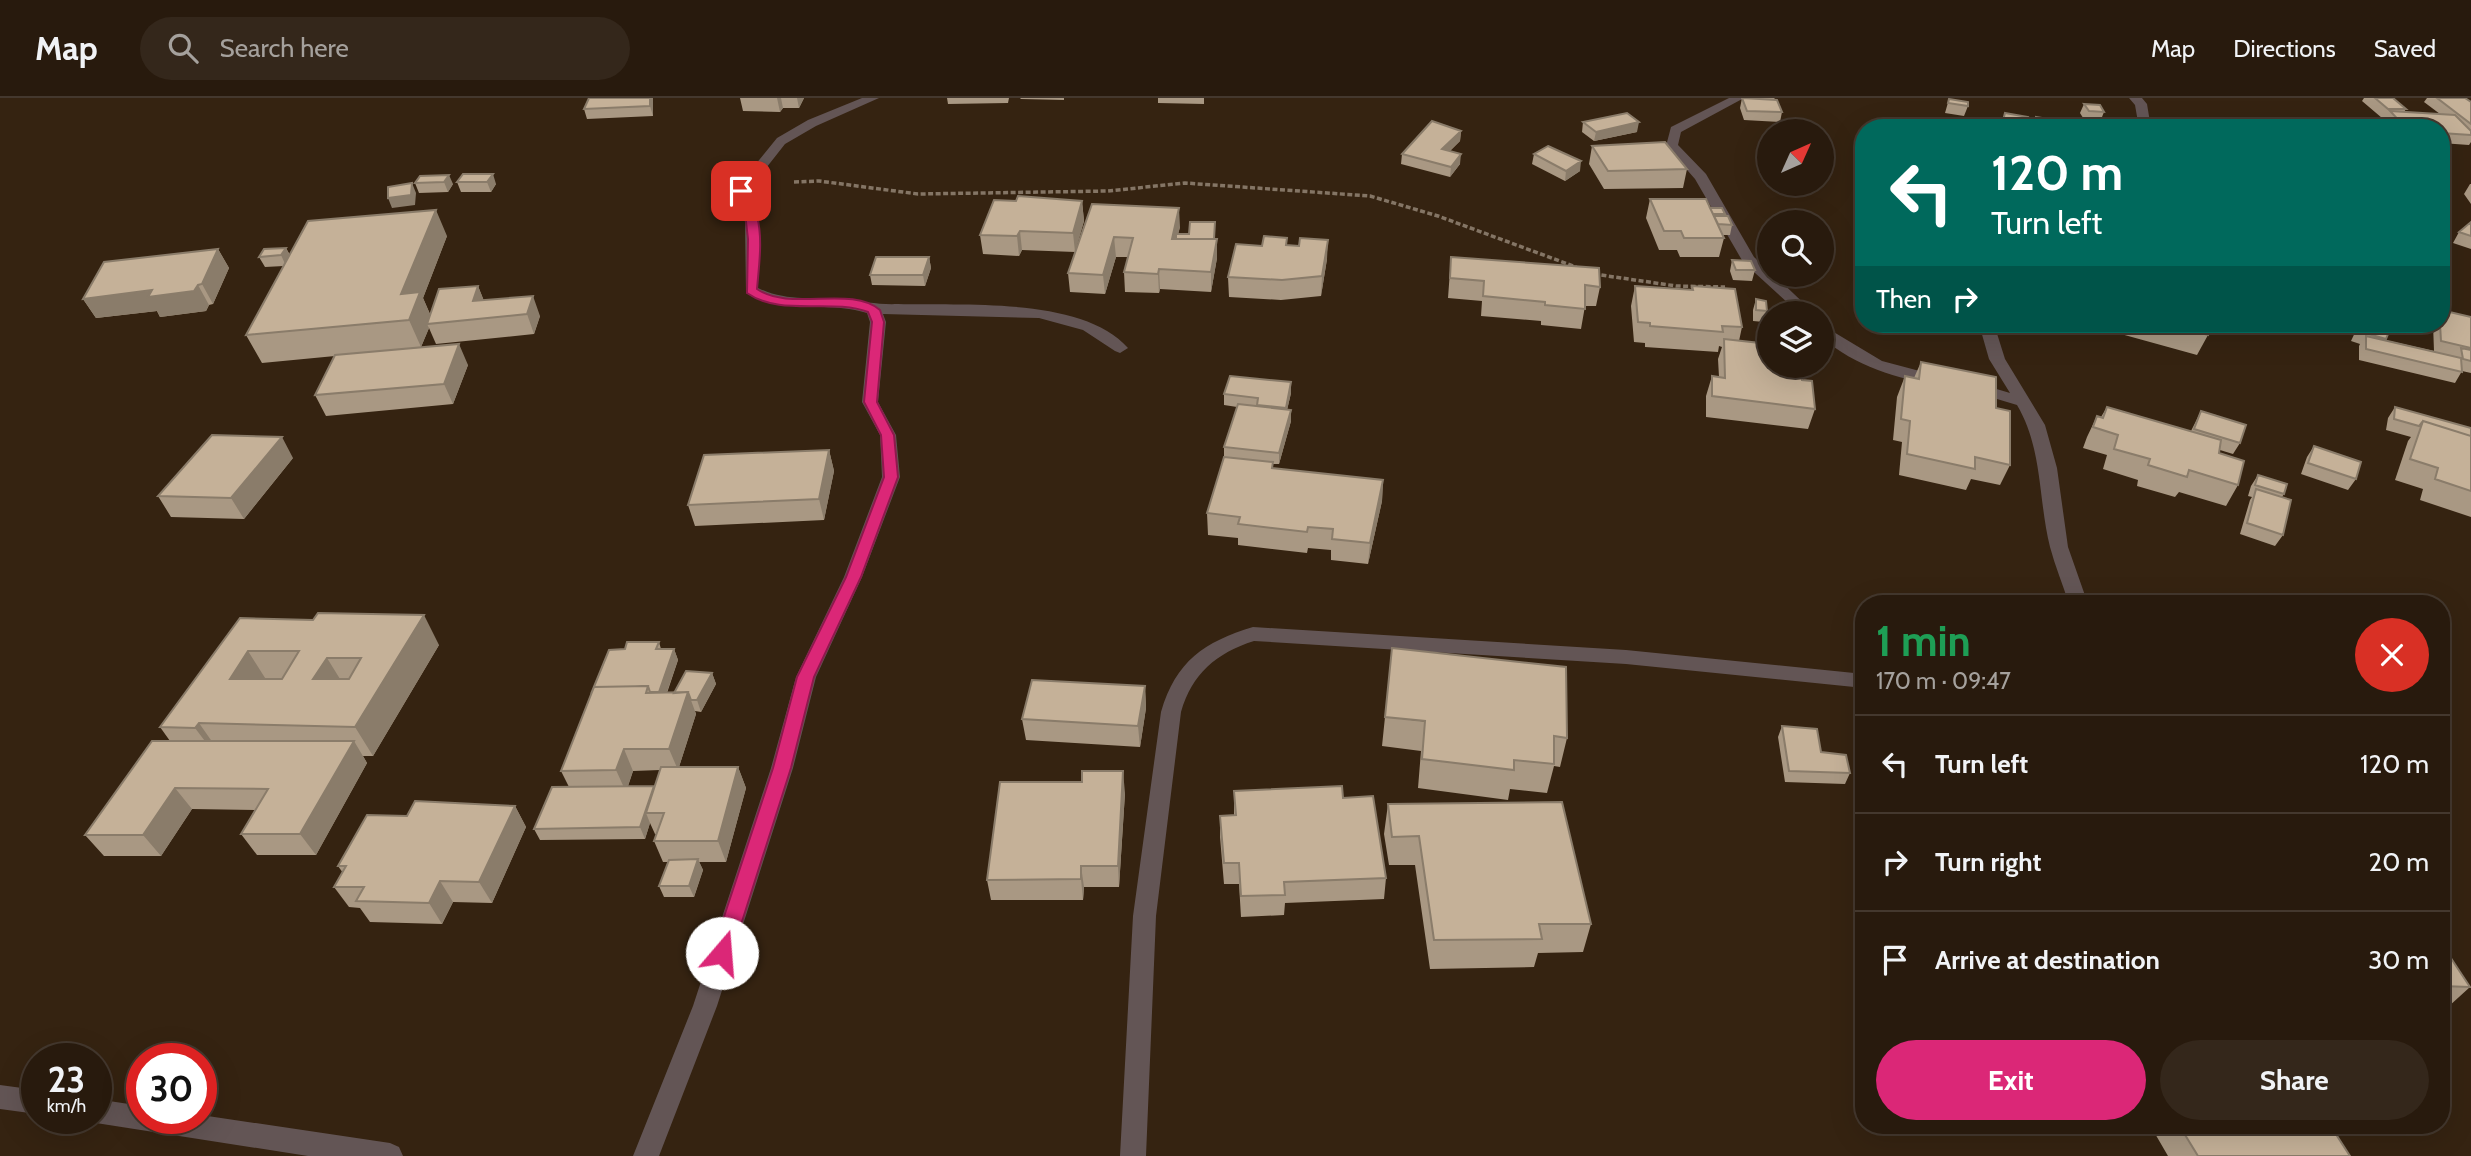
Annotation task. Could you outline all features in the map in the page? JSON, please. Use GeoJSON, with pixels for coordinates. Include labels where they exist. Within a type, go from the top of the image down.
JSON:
{"type":"FeatureCollection","features":[{"type":"Feature","properties":{"kind":"street"},"geometry":{"type":"LineString","coordinates":[[873,98],[812,123],[780,141],[741,191],[741,200],[751,213],[754,239],[751,290],[761,297],[797,302],[858,304],[874,310],[898,308],[1040,314],[1088,327],[1120,348]]}},
{"type":"Feature","properties":{"kind":"street"},"geometry":{"type":"LineString","coordinates":[[1738,98],[1675,130],[1672,146],[1700,177],[1742,252],[1757,266]]}},
{"type":"Feature","properties":{"kind":"street"},"geometry":{"type":"LineString","coordinates":[[2135,98],[2141,104],[2144,119]]}},
{"type":"Feature","properties":{"kind":"street"},"geometry":{"type":"LineString","coordinates":[[1779,287],[1794,301]]}},
{"type":"Feature","properties":{"kind":"street"},"geometry":{"type":"LineString","coordinates":[[646,1156],[705,1006],[782,768],[806,677],[853,577],[891,477],[888,435],[870,402],[878,322],[874,310]]}},
{"type":"Feature","properties":{"kind":"street"},"geometry":{"type":"LineString","coordinates":[[1989,333],[1997,359],[2037,425],[2048,468],[2059,547],[2076,595]]}},
{"type":"Feature","properties":{"kind":"street"},"geometry":{"type":"LineString","coordinates":[[1834,340],[1842,348],[1872,364],[1902,374],[1965,385],[2026,403]]}},
{"type":"Feature","properties":{"kind":"street"},"geometry":{"type":"LineString","coordinates":[[1133,1156],[1137,1012],[1152,834],[1172,709],[1184,681],[1213,648],[1253,634],[1278,635],[1626,657],[1855,680]]}},
{"type":"Feature","properties":{"kind":"street"},"geometry":{"type":"LineString","coordinates":[[0,1097],[21,1100]]}},
{"type":"Feature","properties":{"kind":"street"},"geometry":{"type":"LineString","coordinates":[[112,1113],[390,1156]]}},
{"type":"Feature","properties":{"kind":"path"},"geometry":{"type":"LineString","coordinates":[[741,191],[819,181],[918,194],[978,195],[1108,191],[1185,183],[1370,196],[1438,216],[1579,268]]}},
{"type":"Feature","properties":{"kind":"path"},"geometry":{"type":"LineString","coordinates":[[1590,272],[1619,280],[1676,286],[1757,287]]}},
{"type":"Feature","properties":{"kind":"building"},"geometry":{"type":"Polygon","coordinates":[[[589,98],[650,98],[650,106],[584,109],[589,98]]]}},
{"type":"Feature","properties":{"kind":"building"},"geometry":{"type":"Polygon","coordinates":[[[1742,98],[1777,100],[1782,112],[1747,111],[1742,98]]]}},
{"type":"Feature","properties":{"kind":"building"},"geometry":{"type":"Polygon","coordinates":[[[2375,98],[2393,98],[2406,109],[2388,109],[2375,98]]]}},
{"type":"Feature","properties":{"kind":"building"},"geometry":{"type":"Polygon","coordinates":[[[2437,98],[2465,98],[2471,102],[2471,124],[2437,98]]]}},
{"type":"Feature","properties":{"kind":"building"},"geometry":{"type":"Polygon","coordinates":[[[1949,99],[1968,102],[1968,106],[1948,103],[1949,99]]]}},
{"type":"Feature","properties":{"kind":"building"},"geometry":{"type":"Polygon","coordinates":[[[2084,104],[2100,105],[2104,112],[2089,111],[2084,104]]]}},
{"type":"Feature","properties":{"kind":"building"},"geometry":{"type":"Polygon","coordinates":[[[2390,111],[2455,115],[2471,131],[2471,135],[2450,134],[2450,119],[2398,119],[2390,111]]]}},
{"type":"Feature","properties":{"kind":"building"},"geometry":{"type":"Polygon","coordinates":[[[1627,113],[1639,122],[1596,132],[1583,122],[1627,113]]]}},
{"type":"Feature","properties":{"kind":"building"},"geometry":{"type":"Polygon","coordinates":[[[2005,113],[2028,117],[2027,119],[2003,119],[2005,113]]]}},
{"type":"Feature","properties":{"kind":"building"},"geometry":{"type":"Polygon","coordinates":[[[1432,121],[1461,131],[1442,149],[1461,154],[1451,167],[1402,154],[1432,121]]]}},
{"type":"Feature","properties":{"kind":"building"},"geometry":{"type":"Polygon","coordinates":[[[1665,142],[1687,169],[1608,171],[1592,146],[1665,142]]]}},
{"type":"Feature","properties":{"kind":"building"},"geometry":{"type":"Polygon","coordinates":[[[1548,146],[1581,161],[1566,171],[1534,154],[1548,146]]]}},
{"type":"Feature","properties":{"kind":"building"},"geometry":{"type":"Polygon","coordinates":[[[463,174],[493,174],[487,182],[457,182],[463,174]]]}},
{"type":"Feature","properties":{"kind":"building"},"geometry":{"type":"Polygon","coordinates":[[[449,175],[444,182],[415,183],[420,176],[449,175]]]}},
{"type":"Feature","properties":{"kind":"building"},"geometry":{"type":"Polygon","coordinates":[[[412,183],[411,195],[388,198],[388,187],[412,183]]]}},
{"type":"Feature","properties":{"kind":"building"},"geometry":{"type":"Polygon","coordinates":[[[1018,196],[1082,201],[1073,233],[1020,231],[1017,236],[980,235],[994,200],[1016,201],[1018,196]]]}},
{"type":"Feature","properties":{"kind":"building"},"geometry":{"type":"Polygon","coordinates":[[[1650,199],[1706,199],[1724,238],[1684,238],[1681,231],[1664,231],[1650,199]]]}},
{"type":"Feature","properties":{"kind":"building"},"geometry":{"type":"Polygon","coordinates":[[[1092,204],[1179,208],[1172,239],[1217,239],[1211,272],[1159,269],[1158,274],[1124,272],[1133,238],[1114,237],[1103,275],[1068,273],[1092,204]]]}},
{"type":"Feature","properties":{"kind":"building"},"geometry":{"type":"Polygon","coordinates":[[[1710,208],[1722,208],[1725,214],[1713,214],[1710,208]]]}},
{"type":"Feature","properties":{"kind":"building"},"geometry":{"type":"Polygon","coordinates":[[[436,210],[401,294],[420,292],[409,320],[246,335],[308,221],[436,210]]]}},
{"type":"Feature","properties":{"kind":"building"},"geometry":{"type":"Polygon","coordinates":[[[1714,216],[1728,216],[1732,225],[1718,224],[1714,216]]]}},
{"type":"Feature","properties":{"kind":"building"},"geometry":{"type":"Polygon","coordinates":[[[1190,222],[1215,222],[1214,239],[1176,239],[1176,234],[1189,234],[1190,222]]]}},
{"type":"Feature","properties":{"kind":"building"},"geometry":{"type":"Polygon","coordinates":[[[2471,222],[2471,236],[2459,232],[2471,222]]]}},
{"type":"Feature","properties":{"kind":"building"},"geometry":{"type":"Polygon","coordinates":[[[1264,236],[1287,238],[1286,245],[1299,246],[1300,238],[1328,240],[1322,276],[1282,280],[1228,277],[1236,244],[1262,246],[1264,236]]]}},
{"type":"Feature","properties":{"kind":"building"},"geometry":{"type":"Polygon","coordinates":[[[286,248],[281,255],[259,257],[264,249],[286,248]]]}},
{"type":"Feature","properties":{"kind":"building"},"geometry":{"type":"Polygon","coordinates":[[[218,249],[202,284],[194,291],[148,297],[152,290],[83,299],[104,262],[218,249]]]}},
{"type":"Feature","properties":{"kind":"building"},"geometry":{"type":"Polygon","coordinates":[[[876,257],[929,257],[923,275],[870,275],[876,257]]]}},
{"type":"Feature","properties":{"kind":"building"},"geometry":{"type":"Polygon","coordinates":[[[1451,257],[1599,268],[1600,287],[1585,285],[1585,309],[1483,296],[1484,281],[1450,278],[1451,257]]]}},
{"type":"Feature","properties":{"kind":"building"},"geometry":{"type":"Polygon","coordinates":[[[1732,260],[1751,261],[1755,270],[1736,270],[1732,260]]]}},
{"type":"Feature","properties":{"kind":"building"},"geometry":{"type":"Polygon","coordinates":[[[478,286],[473,301],[533,296],[527,314],[427,324],[439,289],[478,286]]]}},
{"type":"Feature","properties":{"kind":"building"},"geometry":{"type":"Polygon","coordinates":[[[1635,286],[1693,290],[1692,286],[1735,289],[1742,327],[1722,326],[1723,332],[1650,326],[1650,323],[1638,322],[1635,286]]]}},
{"type":"Feature","properties":{"kind":"building"},"geometry":{"type":"Polygon","coordinates":[[[2450,312],[2471,317],[2471,348],[2441,341],[2441,333],[2450,333],[2450,312]]]}},
{"type":"Feature","properties":{"kind":"building"},"geometry":{"type":"Polygon","coordinates":[[[2365,333],[2388,333],[2386,339],[2365,333]]]}},
{"type":"Feature","properties":{"kind":"building"},"geometry":{"type":"Polygon","coordinates":[[[2366,336],[2461,358],[2462,372],[2366,349],[2366,336]]]}},
{"type":"Feature","properties":{"kind":"building"},"geometry":{"type":"Polygon","coordinates":[[[1724,339],[1757,343],[1757,378],[1802,378],[1812,381],[1815,409],[1712,396],[1712,376],[1725,378],[1724,339]]]}},
{"type":"Feature","properties":{"kind":"building"},"geometry":{"type":"Polygon","coordinates":[[[459,344],[444,384],[315,395],[335,355],[459,344]]]}},
{"type":"Feature","properties":{"kind":"building"},"geometry":{"type":"Polygon","coordinates":[[[2461,348],[2471,350],[2471,361],[2463,359],[2461,348]]]}},
{"type":"Feature","properties":{"kind":"building"},"geometry":{"type":"Polygon","coordinates":[[[1921,362],[1996,377],[1996,408],[2010,411],[2010,465],[1975,457],[1975,469],[1907,454],[1910,421],[1901,419],[1905,376],[1919,379],[1921,362]]]}},
{"type":"Feature","properties":{"kind":"building"},"geometry":{"type":"Polygon","coordinates":[[[1230,376],[1291,382],[1286,408],[1257,405],[1258,398],[1224,394],[1230,376]]]}},
{"type":"Feature","properties":{"kind":"building"},"geometry":{"type":"Polygon","coordinates":[[[1238,404],[1291,410],[1279,453],[1224,447],[1238,404]]]}},
{"type":"Feature","properties":{"kind":"building"},"geometry":{"type":"Polygon","coordinates":[[[2107,407],[2221,440],[2219,453],[2244,461],[2238,485],[2189,470],[2187,477],[2148,465],[2150,459],[2114,449],[2118,435],[2093,427],[2097,416],[2103,418],[2107,407]]]}},
{"type":"Feature","properties":{"kind":"building"},"geometry":{"type":"Polygon","coordinates":[[[2395,407],[2471,428],[2471,436],[2423,421],[2419,426],[2394,419],[2395,407]]]}},
{"type":"Feature","properties":{"kind":"building"},"geometry":{"type":"Polygon","coordinates":[[[2201,411],[2246,425],[2240,443],[2194,429],[2201,411]]]}},
{"type":"Feature","properties":{"kind":"building"},"geometry":{"type":"Polygon","coordinates":[[[2423,421],[2471,436],[2471,491],[2435,479],[2438,468],[2410,459],[2423,421]]]}},
{"type":"Feature","properties":{"kind":"building"},"geometry":{"type":"Polygon","coordinates":[[[212,435],[282,437],[231,498],[158,496],[212,435]]]}},
{"type":"Feature","properties":{"kind":"building"},"geometry":{"type":"Polygon","coordinates":[[[2314,446],[2361,462],[2356,479],[2308,463],[2314,446]]]}},
{"type":"Feature","properties":{"kind":"building"},"geometry":{"type":"Polygon","coordinates":[[[829,450],[819,499],[688,505],[704,455],[829,450]]]}},
{"type":"Feature","properties":{"kind":"building"},"geometry":{"type":"Polygon","coordinates":[[[1224,457],[1273,462],[1272,468],[1383,480],[1370,543],[1332,539],[1333,529],[1308,527],[1307,532],[1238,524],[1240,517],[1207,513],[1224,457]]]}},
{"type":"Feature","properties":{"kind":"building"},"geometry":{"type":"Polygon","coordinates":[[[2258,475],[2287,484],[2284,494],[2255,485],[2258,475]]]}},
{"type":"Feature","properties":{"kind":"building"},"geometry":{"type":"Polygon","coordinates":[[[2256,489],[2291,500],[2283,535],[2247,523],[2256,489]]]}},
{"type":"Feature","properties":{"kind":"building"},"geometry":{"type":"Polygon","coordinates":[[[318,613],[424,615],[355,727],[199,723],[195,728],[160,727],[240,618],[313,620],[318,613]],[[248,651],[230,679],[282,679],[299,651],[248,651]],[[327,658],[313,679],[349,679],[361,658],[327,658]]]}},
{"type":"Feature","properties":{"kind":"building"},"geometry":{"type":"Polygon","coordinates":[[[627,642],[659,642],[656,649],[674,649],[659,692],[650,692],[648,686],[594,687],[591,694],[609,650],[625,649],[627,642]]]}},
{"type":"Feature","properties":{"kind":"building"},"geometry":{"type":"Polygon","coordinates":[[[1392,648],[1566,667],[1567,738],[1554,736],[1554,764],[1514,760],[1514,770],[1422,759],[1425,721],[1385,717],[1392,648]]]}},
{"type":"Feature","properties":{"kind":"building"},"geometry":{"type":"Polygon","coordinates":[[[686,671],[712,673],[697,700],[691,700],[688,692],[674,693],[686,671]]]}},
{"type":"Feature","properties":{"kind":"building"},"geometry":{"type":"Polygon","coordinates":[[[1032,680],[1145,686],[1138,726],[1022,719],[1032,680]]]}},
{"type":"Feature","properties":{"kind":"building"},"geometry":{"type":"Polygon","coordinates":[[[648,686],[646,693],[688,692],[669,749],[624,749],[616,770],[561,771],[594,687],[648,686]]]}},
{"type":"Feature","properties":{"kind":"building"},"geometry":{"type":"Polygon","coordinates":[[[1782,726],[1817,729],[1821,752],[1846,755],[1850,773],[1789,771],[1782,726]]]}},
{"type":"Feature","properties":{"kind":"building"},"geometry":{"type":"Polygon","coordinates":[[[152,741],[354,741],[300,834],[241,834],[268,789],[175,788],[143,835],[85,835],[152,741]]]}},
{"type":"Feature","properties":{"kind":"building"},"geometry":{"type":"Polygon","coordinates":[[[661,767],[738,767],[718,841],[654,841],[664,813],[646,813],[661,767]]]}},
{"type":"Feature","properties":{"kind":"building"},"geometry":{"type":"Polygon","coordinates":[[[1082,771],[1123,771],[1118,866],[1081,866],[1081,879],[987,880],[1000,782],[1082,782],[1082,771]]]}},
{"type":"Feature","properties":{"kind":"building"},"geometry":{"type":"Polygon","coordinates":[[[654,786],[640,827],[534,829],[552,787],[654,786]]]}},
{"type":"Feature","properties":{"kind":"building"},"geometry":{"type":"Polygon","coordinates":[[[1342,786],[1343,798],[1373,796],[1386,878],[1284,882],[1285,895],[1241,896],[1239,863],[1224,863],[1220,816],[1236,815],[1234,791],[1342,786]]]}},
{"type":"Feature","properties":{"kind":"building"},"geometry":{"type":"Polygon","coordinates":[[[415,801],[515,806],[479,882],[440,881],[429,903],[356,901],[364,887],[334,887],[346,866],[338,866],[367,815],[407,816],[415,801]]]}},
{"type":"Feature","properties":{"kind":"building"},"geometry":{"type":"Polygon","coordinates":[[[1562,802],[1591,924],[1539,924],[1542,939],[1434,940],[1419,836],[1392,837],[1388,804],[1562,802]]]}},
{"type":"Feature","properties":{"kind":"building"},"geometry":{"type":"Polygon","coordinates":[[[698,859],[689,886],[659,886],[669,860],[698,859]]]}},
{"type":"Feature","properties":{"kind":"building"},"geometry":{"type":"Polygon","coordinates":[[[2450,957],[2470,987],[2450,986],[2450,957]]]}},
{"type":"Feature","properties":{"kind":"building"},"geometry":{"type":"Polygon","coordinates":[[[2185,1134],[2336,1134],[2350,1156],[2198,1156],[2185,1134]]]}},
{"type":"Feature","properties":{"kind":"route"},"geometry":{"type":"LineString","coordinates":[[722,953],[782,768],[806,677],[853,577],[891,477],[888,435],[870,402],[878,322],[874,310],[858,304],[797,302],[761,297],[751,290],[754,239],[751,213],[741,200],[741,191]]}}]}
